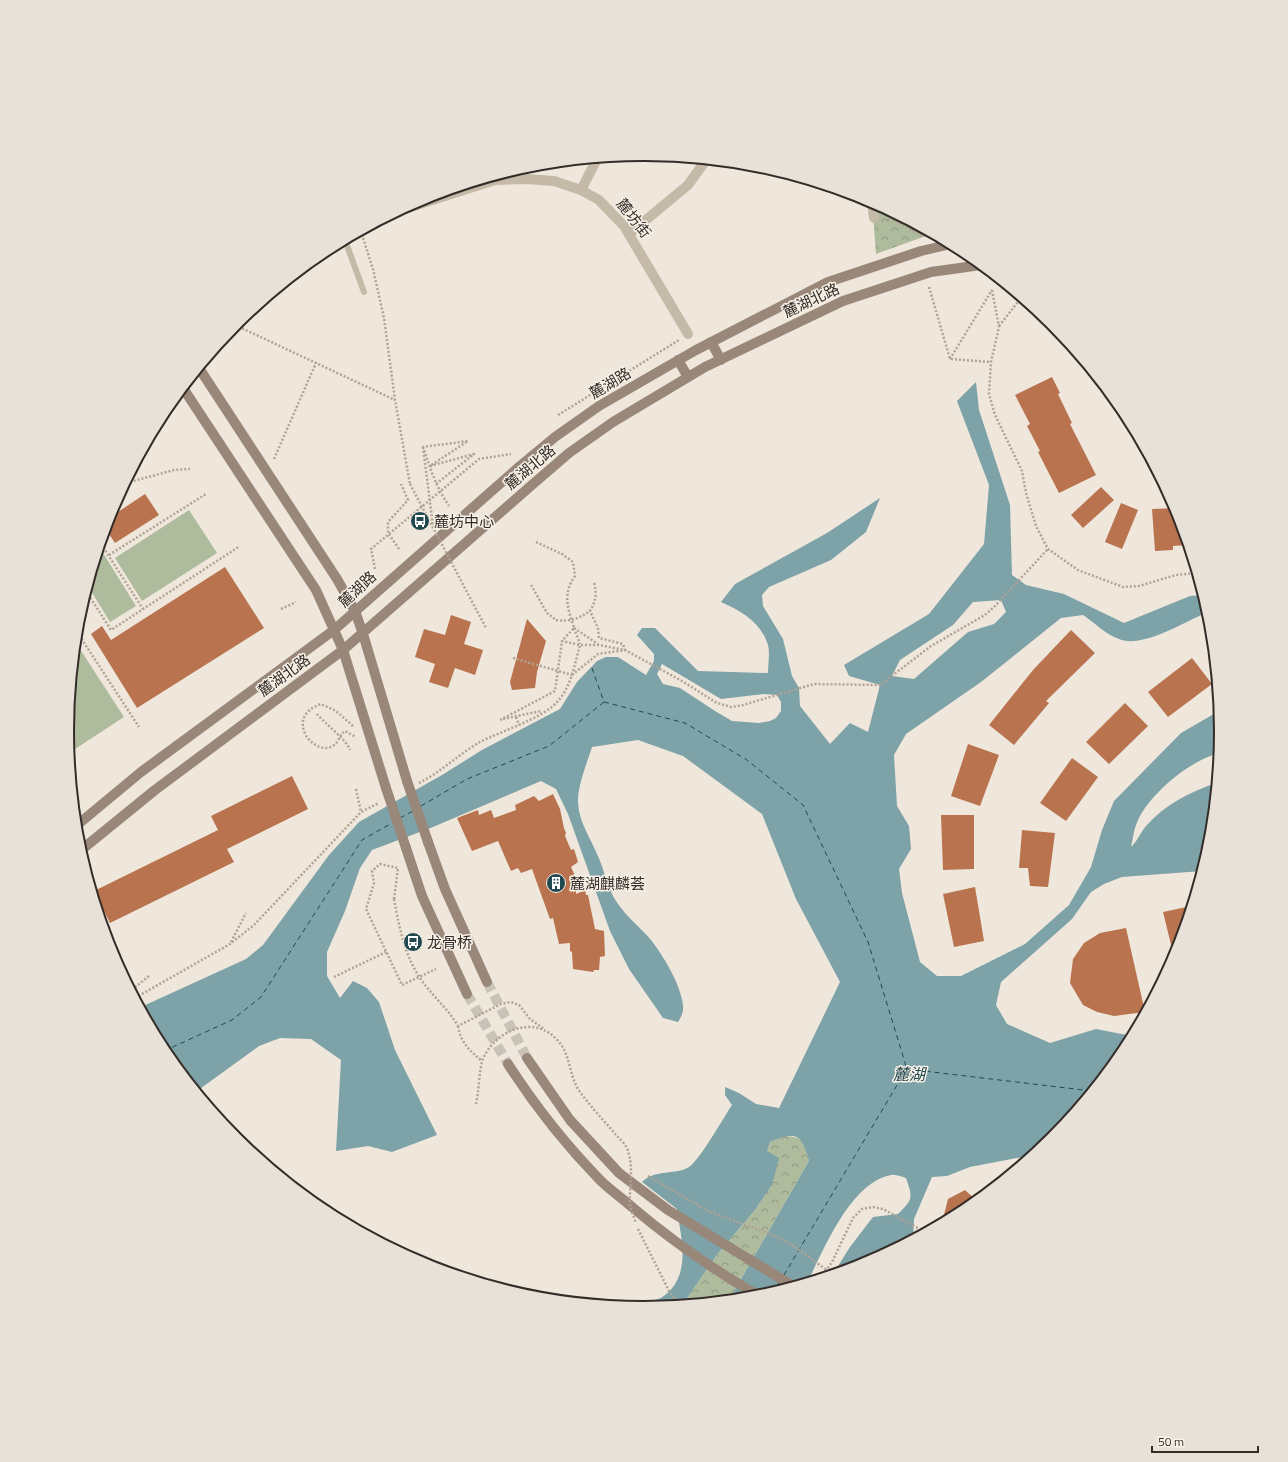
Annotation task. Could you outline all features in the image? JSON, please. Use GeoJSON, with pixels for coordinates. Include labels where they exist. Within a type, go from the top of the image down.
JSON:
{"type":"FeatureCollection","features":[{"type":"Feature","properties":{"kind":"street"},"geometry":{"type":"LineString","coordinates":[[581,190],[595,163]]}},
{"type":"Feature","properties":{"kind":"street"},"geometry":{"type":"LineString","coordinates":[[629,234],[688,185],[703,164]]}},
{"type":"Feature","properties":{"kind":"street","name":"麓坊街"},"geometry":{"type":"LineString","coordinates":[[496,180],[527,179],[554,181],[581,190],[599,200],[613,213],[629,234],[688,334]]}},
{"type":"Feature","properties":{"kind":"street"},"geometry":{"type":"LineString","coordinates":[[873,209],[874,218]]}},
{"type":"Feature","properties":{"kind":"street","name":"麓湖路"},"geometry":{"type":"LineString","coordinates":[[82,821],[141,772],[334,630],[389,579],[555,437],[599,406],[678,360],[828,282],[921,250],[943,246]]}},
{"type":"Feature","properties":{"kind":"street","name":"麓湖北路"},"geometry":{"type":"LineString","coordinates":[[86,846],[155,790],[363,634],[569,453],[613,422],[688,377],[843,300],[931,272],[973,266]]}},
{"type":"Feature","properties":{"kind":"street"},"geometry":{"type":"LineString","coordinates":[[712,342],[721,360]]}},
{"type":"Feature","properties":{"kind":"street"},"geometry":{"type":"LineString","coordinates":[[678,360],[688,377]]}},
{"type":"Feature","properties":{"kind":"street"},"geometry":{"type":"LineString","coordinates":[[202,372],[337,579],[355,611],[411,783],[428,842],[445,889],[487,982]]}},
{"type":"Feature","properties":{"kind":"street"},"geometry":{"type":"LineString","coordinates":[[186,392],[316,590],[343,650],[386,788],[422,896],[467,994]]}},
{"type":"Feature","properties":{"kind":"street"},"geometry":{"type":"LineString","coordinates":[[527,1058],[559,1107],[620,1173],[668,1210],[788,1283]]}},
{"type":"Feature","properties":{"kind":"street"},"geometry":{"type":"LineString","coordinates":[[508,1064],[544,1117],[601,1181],[660,1230],[722,1275],[750,1291]]}},
{"type":"Feature","properties":{"kind":"street"},"geometry":{"type":"LineString","coordinates":[[544,1117],[559,1107]]}},
{"type":"Feature","properties":{"kind":"lane"},"geometry":{"type":"LineString","coordinates":[[347,245],[364,292]]}},
{"type":"Feature","properties":{"kind":"path"},"geometry":{"type":"LineString","coordinates":[[874,218],[894,220],[923,237]]}},
{"type":"Feature","properties":{"kind":"path"},"geometry":{"type":"LineString","coordinates":[[363,238],[373,269],[384,318],[394,400],[410,484],[486,628]]}},
{"type":"Feature","properties":{"kind":"path"},"geometry":{"type":"LineString","coordinates":[[929,287],[950,359]]}},
{"type":"Feature","properties":{"kind":"path"},"geometry":{"type":"LineString","coordinates":[[950,359],[992,290],[999,327],[991,362],[989,394],[995,415],[1022,471],[1026,493],[1036,526],[1048,549],[1078,570],[1123,587],[1145,584],[1176,575],[1192,573]]}},
{"type":"Feature","properties":{"kind":"path"},"geometry":{"type":"LineString","coordinates":[[999,327],[1019,301]]}},
{"type":"Feature","properties":{"kind":"path"},"geometry":{"type":"LineString","coordinates":[[242,327],[394,400]]}},
{"type":"Feature","properties":{"kind":"path"},"geometry":{"type":"LineString","coordinates":[[558,415],[688,334]]}},
{"type":"Feature","properties":{"kind":"path"},"geometry":{"type":"LineString","coordinates":[[950,359],[991,362]]}},
{"type":"Feature","properties":{"kind":"path"},"geometry":{"type":"LineString","coordinates":[[274,459],[316,363]]}},
{"type":"Feature","properties":{"kind":"path"},"geometry":{"type":"LineString","coordinates":[[424,446],[468,441],[430,466]]}},
{"type":"Feature","properties":{"kind":"path"},"geometry":{"type":"LineString","coordinates":[[424,446],[433,528]]}},
{"type":"Feature","properties":{"kind":"path"},"geometry":{"type":"LineString","coordinates":[[424,446],[436,484],[449,506]]}},
{"type":"Feature","properties":{"kind":"path"},"geometry":{"type":"LineString","coordinates":[[430,466],[474,454],[436,484]]}},
{"type":"Feature","properties":{"kind":"path"},"geometry":{"type":"LineString","coordinates":[[375,570],[371,549],[388,534],[479,460],[511,454]]}},
{"type":"Feature","properties":{"kind":"path"},"geometry":{"type":"LineString","coordinates":[[132,480],[174,470],[190,469]]}},
{"type":"Feature","properties":{"kind":"path"},"geometry":{"type":"LineString","coordinates":[[399,549],[388,534],[388,522],[408,500],[401,484]]}},
{"type":"Feature","properties":{"kind":"path"},"geometry":{"type":"LineString","coordinates":[[109,555],[206,494]]}},
{"type":"Feature","properties":{"kind":"path"},"geometry":{"type":"LineString","coordinates":[[411,783],[429,778],[480,742],[546,711],[560,700],[572,675],[580,645],[565,598],[570,583],[575,576],[573,562],[562,554],[536,542]]}},
{"type":"Feature","properties":{"kind":"path"},"geometry":{"type":"LineString","coordinates":[[90,598],[111,630],[240,546]]}},
{"type":"Feature","properties":{"kind":"path"},"geometry":{"type":"LineString","coordinates":[[104,548],[143,609]]}},
{"type":"Feature","properties":{"kind":"path"},"geometry":{"type":"LineString","coordinates":[[562,641],[580,645],[599,645],[625,650],[682,681],[717,703],[731,707],[743,705],[814,684],[880,685],[931,646],[990,610],[1048,549]]}},
{"type":"Feature","properties":{"kind":"path"},"geometry":{"type":"LineString","coordinates":[[531,585],[546,613],[556,620],[568,622],[579,619],[590,611],[595,604],[596,592],[594,582]]}},
{"type":"Feature","properties":{"kind":"path"},"geometry":{"type":"LineString","coordinates":[[281,609],[296,602]]}},
{"type":"Feature","properties":{"kind":"path"},"geometry":{"type":"LineString","coordinates":[[590,611],[598,628],[599,638],[622,644],[625,650]]}},
{"type":"Feature","properties":{"kind":"path"},"geometry":{"type":"LineString","coordinates":[[546,711],[500,720],[555,690],[562,641],[574,628]]}},
{"type":"Feature","properties":{"kind":"path"},"geometry":{"type":"LineString","coordinates":[[574,628],[599,645]]}},
{"type":"Feature","properties":{"kind":"path"},"geometry":{"type":"LineString","coordinates":[[82,639],[139,727]]}},
{"type":"Feature","properties":{"kind":"path"},"geometry":{"type":"LineString","coordinates":[[572,675],[598,654],[625,650]]}},
{"type":"Feature","properties":{"kind":"path"},"geometry":{"type":"LineString","coordinates":[[513,658],[572,675]]}},
{"type":"Feature","properties":{"kind":"path"},"geometry":{"type":"LineString","coordinates":[[353,726],[329,706],[321,704],[312,707],[302,720],[306,737],[315,744],[325,748],[332,746],[338,741],[345,731],[356,737]]}},
{"type":"Feature","properties":{"kind":"path"},"geometry":{"type":"LineString","coordinates":[[317,714],[348,744],[350,750]]}},
{"type":"Feature","properties":{"kind":"path"},"geometry":{"type":"LineString","coordinates":[[516,717],[519,725]]}},
{"type":"Feature","properties":{"kind":"path"},"geometry":{"type":"LineString","coordinates":[[356,789],[361,812]]}},
{"type":"Feature","properties":{"kind":"path"},"geometry":{"type":"LineString","coordinates":[[139,995],[230,944],[266,912],[361,812],[381,802]]}},
{"type":"Feature","properties":{"kind":"path"},"geometry":{"type":"LineString","coordinates":[[436,969],[402,985],[366,909],[374,883],[372,871],[380,864],[398,868],[394,899],[402,941],[410,960],[420,978],[449,1011],[458,1026],[463,1042],[468,1050],[482,1061]]}},
{"type":"Feature","properties":{"kind":"path"},"geometry":{"type":"LineString","coordinates":[[230,944],[246,913]]}},
{"type":"Feature","properties":{"kind":"path"},"geometry":{"type":"LineString","coordinates":[[334,977],[386,952]]}},
{"type":"Feature","properties":{"kind":"path"},"geometry":{"type":"LineString","coordinates":[[135,987],[150,975]]}},
{"type":"Feature","properties":{"kind":"path"},"geometry":{"type":"LineString","coordinates":[[458,1026],[501,1004],[511,1002],[519,1005],[530,1019],[559,1041],[566,1053],[570,1070],[578,1090],[628,1149],[632,1179],[630,1206],[636,1223],[664,1282],[670,1293],[677,1300]]}},
{"type":"Feature","properties":{"kind":"path"},"geometry":{"type":"LineString","coordinates":[[476,1104],[482,1061],[489,1046],[496,1039],[512,1030],[520,1028],[537,1028],[552,1035]]}},
{"type":"Feature","properties":{"kind":"path"},"geometry":{"type":"LineString","coordinates":[[648,1176],[710,1212],[773,1235],[794,1246],[828,1271]]}},
{"type":"Feature","properties":{"kind":"path"},"geometry":{"type":"LineString","coordinates":[[825,1271],[832,1262],[853,1218],[862,1209],[873,1206],[883,1209],[920,1230]]}},
{"type":"Feature","properties":{"kind":"green space"},"geometry":{"type":"Polygon","coordinates":[[[873,209],[927,236],[923,237],[876,254],[873,209]]]}},
{"type":"Feature","properties":{"kind":"green space"},"geometry":{"type":"Polygon","coordinates":[[[189,510],[217,553],[142,601],[115,558],[189,510]]]}},
{"type":"Feature","properties":{"kind":"green space"},"geometry":{"type":"Polygon","coordinates":[[[102,553],[136,606],[110,622],[91,591],[102,553]]]}},
{"type":"Feature","properties":{"kind":"green space"},"geometry":{"type":"Polygon","coordinates":[[[80,650],[124,717],[74,749],[75,694],[80,650]]]}},
{"type":"Feature","properties":{"kind":"green space"},"geometry":{"type":"Polygon","coordinates":[[[784,1136],[800,1139],[806,1149],[809,1161],[733,1294],[686,1299],[716,1256],[755,1210],[772,1185],[767,1151],[770,1142],[784,1136]]]}},
{"type":"Feature","properties":{"kind":"water","name":"麓湖"},"geometry":{"type":"Polygon","coordinates":[[[976,382],[979,410],[1010,505],[1012,575],[1026,585],[1064,594],[1124,623],[1190,596],[1198,595],[1202,615],[1164,633],[1140,640],[1129,641],[1109,635],[1083,615],[1061,618],[981,682],[906,734],[894,755],[897,806],[909,826],[911,849],[899,869],[902,893],[920,962],[937,976],[961,976],[1025,944],[1069,905],[1091,867],[1102,830],[1114,801],[1181,733],[1214,714],[1213,755],[1196,763],[1172,779],[1152,799],[1138,820],[1131,847],[1145,827],[1162,811],[1197,790],[1211,785],[1203,842],[1197,871],[1122,877],[1104,884],[1091,892],[1072,919],[1001,982],[996,1005],[1007,1024],[1050,1043],[1096,1029],[1126,1035],[1118,1048],[1073,1107],[1023,1157],[970,1167],[947,1176],[932,1177],[914,1219],[913,1233],[862,1258],[837,1267],[850,1247],[873,1217],[898,1214],[907,1205],[910,1198],[910,1190],[906,1178],[891,1175],[877,1180],[863,1190],[851,1203],[831,1235],[810,1276],[792,1282],[733,1294],[809,1161],[804,1145],[800,1140],[797,1137],[786,1137],[770,1142],[767,1151],[779,1158],[772,1185],[755,1210],[716,1256],[686,1299],[654,1301],[661,1298],[671,1289],[678,1279],[682,1257],[681,1233],[677,1209],[642,1182],[653,1175],[678,1171],[689,1167],[693,1163],[705,1148],[732,1105],[725,1095],[725,1087],[739,1093],[756,1104],[779,1108],[840,982],[796,899],[762,814],[683,756],[638,740],[592,747],[579,790],[578,803],[580,817],[600,860],[614,898],[651,940],[666,962],[675,979],[679,988],[683,1008],[678,1022],[663,1018],[629,969],[610,931],[568,814],[556,789],[541,781],[433,827],[372,850],[360,868],[345,911],[327,952],[327,976],[340,998],[353,981],[367,988],[379,1002],[395,1050],[437,1135],[392,1152],[368,1146],[336,1151],[341,1060],[311,1039],[280,1038],[259,1046],[200,1089],[170,1048],[145,1005],[246,959],[263,945],[329,855],[359,822],[442,775],[482,750],[560,709],[577,682],[597,661],[606,657],[618,657],[646,675],[654,661],[654,654],[637,635],[642,628],[655,628],[698,671],[768,673],[769,648],[761,630],[743,613],[721,602],[735,584],[827,533],[880,498],[866,532],[831,560],[769,587],[762,595],[763,606],[783,639],[792,676],[799,688],[800,706],[830,744],[850,723],[868,732],[880,685],[849,676],[844,665],[929,614],[984,544],[989,485],[957,401],[976,382]],[[1001,600],[973,602],[953,625],[900,660],[892,676],[914,679],[968,632],[994,624],[1006,612],[1001,600]],[[662,664],[657,674],[663,684],[680,688],[732,721],[759,723],[770,721],[776,718],[781,711],[781,702],[777,695],[764,694],[721,699],[662,664]]]}},
{"type":"Feature","properties":{"kind":"building"},"geometry":{"type":"Polygon","coordinates":[[[1052,377],[1060,393],[1058,394],[1072,423],[1070,424],[1096,475],[1059,493],[1038,452],[1040,451],[1027,426],[1030,424],[1015,395],[1052,377]]]}},
{"type":"Feature","properties":{"kind":"building"},"geometry":{"type":"Polygon","coordinates":[[[1101,487],[1114,500],[1083,528],[1071,515],[1101,487]]]}},
{"type":"Feature","properties":{"kind":"building"},"geometry":{"type":"Polygon","coordinates":[[[145,494],[159,515],[115,543],[109,534],[117,513],[145,494]]]}},
{"type":"Feature","properties":{"kind":"building"},"geometry":{"type":"Polygon","coordinates":[[[1121,503],[1138,510],[1122,549],[1105,542],[1121,503]]]}},
{"type":"Feature","properties":{"kind":"building"},"geometry":{"type":"Polygon","coordinates":[[[1169,508],[1183,545],[1173,546],[1173,550],[1155,551],[1152,509],[1169,508]]]}},
{"type":"Feature","properties":{"kind":"building"},"geometry":{"type":"Polygon","coordinates":[[[225,567],[264,628],[137,708],[91,634],[102,626],[111,640],[225,567]]]}},
{"type":"Feature","properties":{"kind":"building"},"geometry":{"type":"Polygon","coordinates":[[[451,615],[471,622],[464,644],[483,650],[475,675],[455,668],[448,688],[429,682],[435,664],[415,657],[424,629],[445,635],[451,615]]]}},
{"type":"Feature","properties":{"kind":"building"},"geometry":{"type":"Polygon","coordinates":[[[527,619],[546,641],[537,672],[535,688],[512,690],[510,682],[527,619]]]}},
{"type":"Feature","properties":{"kind":"building"},"geometry":{"type":"Polygon","coordinates":[[[1071,630],[1095,653],[1046,701],[1049,703],[1014,745],[989,725],[1033,670],[1071,630]]]}},
{"type":"Feature","properties":{"kind":"building"},"geometry":{"type":"Polygon","coordinates":[[[1192,658],[1212,684],[1168,717],[1148,692],[1192,658]]]}},
{"type":"Feature","properties":{"kind":"building"},"geometry":{"type":"Polygon","coordinates":[[[1125,703],[1148,726],[1109,764],[1086,742],[1125,703]]]}},
{"type":"Feature","properties":{"kind":"building"},"geometry":{"type":"Polygon","coordinates":[[[968,744],[999,755],[980,806],[951,796],[968,744]]]}},
{"type":"Feature","properties":{"kind":"building"},"geometry":{"type":"Polygon","coordinates":[[[1072,758],[1098,777],[1066,821],[1040,803],[1072,758]]]}},
{"type":"Feature","properties":{"kind":"building"},"geometry":{"type":"Polygon","coordinates":[[[292,776],[308,809],[227,849],[234,862],[110,923],[101,906],[96,890],[218,830],[211,816],[292,776]]]}},
{"type":"Feature","properties":{"kind":"building","name":"麓湖麒麟荟"},"geometry":{"type":"Polygon","coordinates":[[[553,794],[560,809],[566,833],[565,836],[571,850],[574,849],[578,862],[571,867],[576,878],[576,894],[585,890],[586,895],[588,895],[595,929],[604,931],[605,956],[600,957],[599,970],[594,970],[593,972],[573,969],[570,943],[559,944],[553,918],[550,919],[532,869],[521,873],[518,868],[511,871],[498,841],[472,851],[457,818],[478,810],[479,815],[491,810],[494,818],[516,810],[515,805],[534,796],[539,801],[553,794]]]}},
{"type":"Feature","properties":{"kind":"building"},"geometry":{"type":"Polygon","coordinates":[[[941,815],[974,815],[974,869],[943,870],[941,815]]]}},
{"type":"Feature","properties":{"kind":"building"},"geometry":{"type":"Polygon","coordinates":[[[1022,830],[1055,833],[1048,887],[1030,886],[1028,868],[1019,868],[1022,830]]]}},
{"type":"Feature","properties":{"kind":"building"},"geometry":{"type":"Polygon","coordinates":[[[975,887],[984,941],[954,947],[943,894],[975,887]]]}},
{"type":"Feature","properties":{"kind":"building"},"geometry":{"type":"Polygon","coordinates":[[[1186,907],[1172,947],[1163,912],[1186,907]]]}},
{"type":"Feature","properties":{"kind":"building"},"geometry":{"type":"Polygon","coordinates":[[[1126,928],[1143,1005],[1140,1013],[1114,1016],[1097,1012],[1083,1005],[1070,983],[1073,959],[1084,943],[1100,933],[1126,928]]]}},
{"type":"Feature","properties":{"kind":"building"},"geometry":{"type":"Polygon","coordinates":[[[965,1190],[972,1197],[944,1216],[948,1199],[965,1190]]]}},
{"type":"Feature","properties":{"kind":"ferry route"},"geometry":{"type":"LineString","coordinates":[[592,668],[604,702],[685,723],[747,760],[803,805],[868,942],[907,1069],[1086,1090]]}},
{"type":"Feature","properties":{"kind":"ferry route"},"geometry":{"type":"LineString","coordinates":[[421,806],[467,779],[549,746],[604,702]]}},
{"type":"Feature","properties":{"kind":"ferry route"},"geometry":{"type":"LineString","coordinates":[[400,818],[413,811]]}},
{"type":"Feature","properties":{"kind":"ferry route"},"geometry":{"type":"LineString","coordinates":[[170,1048],[232,1020],[261,997],[362,840],[392,823]]}},
{"type":"Feature","properties":{"kind":"ferry route"},"geometry":{"type":"LineString","coordinates":[[784,1275],[906,1070]]}},
{"type":"Feature","properties":{"kind":"tunnel"},"geometry":{"type":"LineString","coordinates":[[487,982],[527,1058]]}},
{"type":"Feature","properties":{"kind":"tunnel"},"geometry":{"type":"LineString","coordinates":[[467,994],[508,1064]]}},
{"type":"Feature","properties":{"kind":"place","name":"麓坊中心"},"geometry":{"type":"Point","coordinates":[420,521]}},
{"type":"Feature","properties":{"kind":"place","name":"麓湖麒麟荟"},"geometry":{"type":"Point","coordinates":[556,883]}},
{"type":"Feature","properties":{"kind":"place","name":"龙骨桥"},"geometry":{"type":"Point","coordinates":[413,942]}}]}
